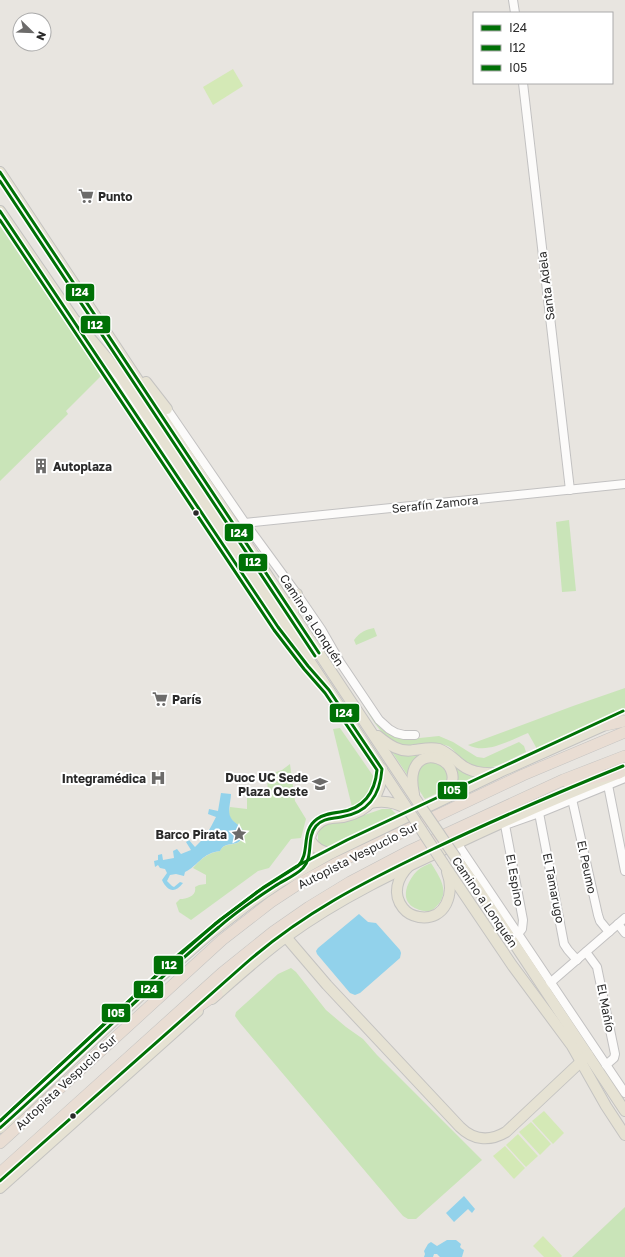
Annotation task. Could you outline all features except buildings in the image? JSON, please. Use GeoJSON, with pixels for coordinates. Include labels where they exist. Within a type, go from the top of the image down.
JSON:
{"type":"FeatureCollection","features":[{"type":"Feature","properties":{"kind":"highway"},"geometry":{"type":"LineString","coordinates":[[606,725],[625,721]]}},
{"type":"Feature","properties":{"kind":"highway","name":"Autopista Vespucio Sur"},"geometry":{"type":"LineString","coordinates":[[0,1143],[222,940],[271,902],[300,883],[335,864],[523,775],[625,732]]}},
{"type":"Feature","properties":{"kind":"highway","name":"Autopista Vespucio Sur"},"geometry":{"type":"LineString","coordinates":[[0,1173],[239,959],[273,932],[350,882],[387,862],[544,788],[625,756]]}},
{"type":"Feature","properties":{"kind":"highway"},"geometry":{"type":"LineString","coordinates":[[544,788],[623,774]]}},
{"type":"Feature","properties":{"kind":"highway"},"geometry":{"type":"LineString","coordinates":[[124,1063],[197,1007],[217,994]]}},
{"type":"Feature","properties":{"kind":"main road","name":"Camino a Lonquén"},"geometry":{"type":"LineString","coordinates":[[0,172],[417,801],[480,892],[584,1058],[625,1111]]}},
{"type":"Feature","properties":{"kind":"main road","name":"Camino a Lonquén"},"geometry":{"type":"LineString","coordinates":[[0,211],[74,319],[120,375],[512,965],[572,1046],[584,1058],[603,1101],[625,1135]]}},
{"type":"Feature","properties":{"kind":"main road"},"geometry":{"type":"LineString","coordinates":[[125,361],[146,382],[167,409]]}},
{"type":"Feature","properties":{"kind":"main road"},"geometry":{"type":"LineString","coordinates":[[293,612],[293,602],[297,594]]}},
{"type":"Feature","properties":{"kind":"main road"},"geometry":{"type":"LineString","coordinates":[[294,648],[329,690]]}},
{"type":"Feature","properties":{"kind":"main road"},"geometry":{"type":"LineString","coordinates":[[0,1128],[158,979],[212,932],[265,892],[332,853],[500,772],[625,716]]}},
{"type":"Feature","properties":{"kind":"main road"},"geometry":{"type":"LineString","coordinates":[[369,727],[387,743],[399,750],[409,751],[425,748],[438,749],[447,753],[464,767],[473,771],[485,773],[500,772]]}},
{"type":"Feature","properties":{"kind":"main road"},"geometry":{"type":"LineString","coordinates":[[417,801],[412,780],[415,767],[423,759],[435,757],[446,762],[452,774],[452,782],[440,801]]}},
{"type":"Feature","properties":{"kind":"main road"},"geometry":{"type":"LineString","coordinates":[[304,868],[309,856],[310,840],[313,829],[322,821],[329,818],[349,815],[371,803],[381,786],[382,769]]}},
{"type":"Feature","properties":{"kind":"main road"},"geometry":{"type":"LineString","coordinates":[[0,1188],[250,965],[286,937],[349,897],[410,865],[574,791],[623,774]]}},
{"type":"Feature","properties":{"kind":"main road"},"geometry":{"type":"LineString","coordinates":[[371,803],[390,802],[409,810]]}},
{"type":"Feature","properties":{"kind":"main road"},"geometry":{"type":"LineString","coordinates":[[486,830],[505,825]]}},
{"type":"Feature","properties":{"kind":"main road"},"geometry":{"type":"LineString","coordinates":[[310,840],[317,849],[332,853]]}},
{"type":"Feature","properties":{"kind":"main road"},"geometry":{"type":"LineString","coordinates":[[410,865],[402,874],[398,882],[398,897],[402,906],[408,913],[415,916],[424,917],[439,912],[445,906],[449,898],[450,886],[444,864]]}},
{"type":"Feature","properties":{"kind":"main road"},"geometry":{"type":"LineString","coordinates":[[286,937],[364,1024],[471,1136],[489,1139],[506,1132],[584,1058]]}},
{"type":"Feature","properties":{"kind":"street"},"geometry":{"type":"LineString","coordinates":[[513,0],[514,12]]}},
{"type":"Feature","properties":{"kind":"street","name":"Santa Adela"},"geometry":{"type":"LineString","coordinates":[[523,84],[570,490]]}},
{"type":"Feature","properties":{"kind":"street","name":"Camino a Lonquén"},"geometry":{"type":"LineString","coordinates":[[74,319],[294,648]]}},
{"type":"Feature","properties":{"kind":"street","name":"Camino a Lonquén"},"geometry":{"type":"LineString","coordinates":[[167,409],[245,524],[321,629],[340,662],[379,720],[396,733],[415,735]]}},
{"type":"Feature","properties":{"kind":"street","name":"Serafín Zamora"},"geometry":{"type":"LineString","coordinates":[[245,524],[625,484]]}},
{"type":"Feature","properties":{"kind":"street"},"geometry":{"type":"LineString","coordinates":[[505,825],[608,785],[623,774]]}},
{"type":"Feature","properties":{"kind":"street"},"geometry":{"type":"LineString","coordinates":[[608,785],[625,871]]}},
{"type":"Feature","properties":{"kind":"street","name":"El Peumo"},"geometry":{"type":"LineString","coordinates":[[572,799],[598,916],[609,932]]}},
{"type":"Feature","properties":{"kind":"street","name":"El Tamarugo"},"geometry":{"type":"LineString","coordinates":[[539,813],[564,944],[577,960]]}},
{"type":"Feature","properties":{"kind":"street","name":"El Espino"},"geometry":{"type":"LineString","coordinates":[[505,825],[523,920],[522,929],[518,934]]}},
{"type":"Feature","properties":{"kind":"street","name":"Camino a Lonquén"},"geometry":{"type":"LineString","coordinates":[[457,843],[625,1093]]}},
{"type":"Feature","properties":{"kind":"street"},"geometry":{"type":"LineString","coordinates":[[550,983],[625,918]]}},
{"type":"Feature","properties":{"kind":"street"},"geometry":{"type":"LineString","coordinates":[[618,924],[625,933]]}},
{"type":"Feature","properties":{"kind":"street","name":"El Mañío"},"geometry":{"type":"LineString","coordinates":[[586,952],[598,967],[615,1054],[613,1060],[606,1065]]}},
{"type":"Feature","properties":{"kind":"green space"},"geometry":{"type":"Polygon","coordinates":[[[233,69],[243,86],[213,105],[203,87],[233,69]]]}},
{"type":"Feature","properties":{"kind":"green space"},"geometry":{"type":"Polygon","coordinates":[[[0,226],[101,376],[66,411],[68,414],[0,481],[0,226]]]}},
{"type":"Feature","properties":{"kind":"green space"},"geometry":{"type":"Polygon","coordinates":[[[569,520],[576,591],[562,592],[556,522],[569,520]]]}},
{"type":"Feature","properties":{"kind":"green space"},"geometry":{"type":"Polygon","coordinates":[[[374,628],[377,636],[356,645],[354,640],[358,635],[374,628]]]}},
{"type":"Feature","properties":{"kind":"green space"},"geometry":{"type":"Polygon","coordinates":[[[625,688],[625,714],[537,749],[528,733],[506,743],[491,747],[475,748],[468,745],[573,706],[625,688]]]}},
{"type":"Feature","properties":{"kind":"green space"},"geometry":{"type":"Polygon","coordinates":[[[360,699],[385,731],[410,739],[439,736],[453,742],[477,757],[484,758],[519,742],[524,746],[526,752],[499,765],[489,768],[480,768],[463,761],[448,746],[432,744],[406,746],[389,739],[382,732],[360,699]]]}},
{"type":"Feature","properties":{"kind":"green space"},"geometry":{"type":"Polygon","coordinates":[[[340,728],[376,780],[376,786],[370,799],[352,807],[333,729],[340,728]]]}},
{"type":"Feature","properties":{"kind":"green space"},"geometry":{"type":"Polygon","coordinates":[[[390,749],[406,753],[427,751],[439,752],[465,771],[476,775],[475,777],[455,786],[454,771],[449,762],[441,756],[431,754],[420,756],[416,759],[408,776],[390,749]]]}},
{"type":"Feature","properties":{"kind":"green space"},"geometry":{"type":"Polygon","coordinates":[[[424,763],[440,763],[447,775],[447,782],[444,790],[425,799],[417,786],[415,778],[417,770],[424,763]]]}},
{"type":"Feature","properties":{"kind":"green space"},"geometry":{"type":"Polygon","coordinates":[[[290,764],[295,801],[306,819],[301,838],[291,839],[269,868],[258,871],[191,920],[179,912],[176,903],[180,899],[188,898],[193,895],[195,887],[206,884],[206,875],[193,868],[211,853],[220,851],[225,846],[238,843],[243,837],[244,834],[242,829],[230,817],[230,807],[247,809],[247,796],[268,795],[267,775],[282,770],[290,764]]]}},
{"type":"Feature","properties":{"kind":"green space"},"geometry":{"type":"Polygon","coordinates":[[[382,809],[391,809],[398,816],[332,847],[322,846],[318,841],[318,834],[322,826],[330,822],[344,822],[382,809]]]}},
{"type":"Feature","properties":{"kind":"green space"},"geometry":{"type":"Polygon","coordinates":[[[431,863],[442,883],[443,894],[437,906],[430,912],[414,908],[408,902],[406,893],[411,878],[420,868],[431,863]]]}},
{"type":"Feature","properties":{"kind":"green space"},"geometry":{"type":"Polygon","coordinates":[[[291,968],[296,972],[326,1010],[363,1039],[377,1055],[482,1160],[416,1219],[408,1219],[403,1216],[235,1016],[236,1012],[278,974],[291,968]]]}},
{"type":"Feature","properties":{"kind":"green space"},"geometry":{"type":"Polygon","coordinates":[[[544,1111],[564,1133],[553,1144],[532,1121],[544,1111]]]}},
{"type":"Feature","properties":{"kind":"green space"},"geometry":{"type":"Polygon","coordinates":[[[531,1122],[551,1144],[540,1155],[519,1132],[531,1122]]]}},
{"type":"Feature","properties":{"kind":"green space"},"geometry":{"type":"Polygon","coordinates":[[[518,1134],[538,1156],[526,1167],[506,1145],[518,1134]]]}},
{"type":"Feature","properties":{"kind":"green space"},"geometry":{"type":"Polygon","coordinates":[[[505,1146],[525,1168],[514,1179],[493,1156],[505,1146]]]}},
{"type":"Feature","properties":{"kind":"green space"},"geometry":{"type":"Polygon","coordinates":[[[625,1207],[625,1257],[572,1257],[625,1207]]]}},
{"type":"Feature","properties":{"kind":"green space"},"geometry":{"type":"Polygon","coordinates":[[[543,1236],[562,1256],[561,1257],[544,1257],[533,1246],[543,1236]]]}},
{"type":"Feature","properties":{"kind":"water"},"geometry":{"type":"Polygon","coordinates":[[[221,793],[231,794],[229,810],[230,816],[242,829],[242,838],[237,843],[225,846],[220,851],[209,854],[185,872],[184,876],[176,874],[170,875],[167,881],[172,886],[174,887],[180,882],[183,883],[177,889],[169,889],[162,880],[167,873],[165,869],[160,868],[158,865],[155,867],[154,861],[158,860],[158,855],[162,854],[163,860],[174,858],[173,851],[177,849],[181,854],[191,850],[186,842],[189,840],[195,847],[199,844],[216,817],[208,814],[209,809],[218,811],[221,793]]]}},
{"type":"Feature","properties":{"kind":"water"},"geometry":{"type":"Polygon","coordinates":[[[359,914],[368,922],[376,923],[401,953],[400,958],[360,993],[355,995],[350,993],[316,951],[359,914]]]}},
{"type":"Feature","properties":{"kind":"water"},"geometry":{"type":"Polygon","coordinates":[[[464,1196],[475,1209],[472,1213],[468,1209],[454,1222],[446,1213],[464,1196]]]}},
{"type":"Feature","properties":{"kind":"water"},"geometry":{"type":"Polygon","coordinates":[[[447,1240],[456,1240],[461,1244],[460,1247],[464,1250],[462,1257],[440,1257],[437,1254],[434,1254],[433,1257],[424,1257],[424,1251],[428,1244],[431,1242],[437,1246],[447,1240]]]}},
{"type":"Feature","properties":{"kind":"transit line","name":"I24"},"geometry":{"type":"LineString","coordinates":[[0,172],[319,653]]}},
{"type":"Feature","properties":{"kind":"transit line","name":"I12"},"geometry":{"type":"LineString","coordinates":[[0,181],[315,656]]}},
{"type":"Feature","properties":{"kind":"transit line","name":"I24"},"geometry":{"type":"LineString","coordinates":[[0,211],[278,627],[308,666],[329,690],[382,769],[376,795],[366,807],[351,815],[325,820],[316,826],[311,836],[308,858],[303,868],[232,916],[191,951],[0,1128]]}},
{"type":"Feature","properties":{"kind":"transit line","name":"I12"},"geometry":{"type":"LineString","coordinates":[[0,220],[274,630],[304,669],[325,693],[377,770],[374,786],[361,803],[348,810],[322,816],[312,824],[307,836],[304,855],[298,866],[257,892],[215,924],[154,978],[0,1121]]}},
{"type":"Feature","properties":{"kind":"transit line","name":"I05"},"geometry":{"type":"LineString","coordinates":[[0,1121],[177,956],[220,920],[264,887],[297,866],[347,840],[623,711]]}},
{"type":"Feature","properties":{"kind":"transit line","name":"I05"},"geometry":{"type":"LineString","coordinates":[[0,1181],[245,964],[289,929],[358,886],[433,849],[528,806],[623,766]]}},
{"type":"Feature","properties":{"kind":"place","name":"Punto"},"geometry":{"type":"Point","coordinates":[86,196]}},
{"type":"Feature","properties":{"kind":"place","name":"Autoplaza"},"geometry":{"type":"Point","coordinates":[41,466]}},
{"type":"Feature","properties":{"kind":"place","name":"París"},"geometry":{"type":"Point","coordinates":[160,699]}},
{"type":"Feature","properties":{"kind":"place","name":"Integramédica"},"geometry":{"type":"Point","coordinates":[158,778]}},
{"type":"Feature","properties":{"kind":"place","name":"Duoc UC Sede Plaza Oeste"},"geometry":{"type":"Point","coordinates":[320,784]}},
{"type":"Feature","properties":{"kind":"place","name":"Barco Pirata"},"geometry":{"type":"Point","coordinates":[239,834]}}]}
